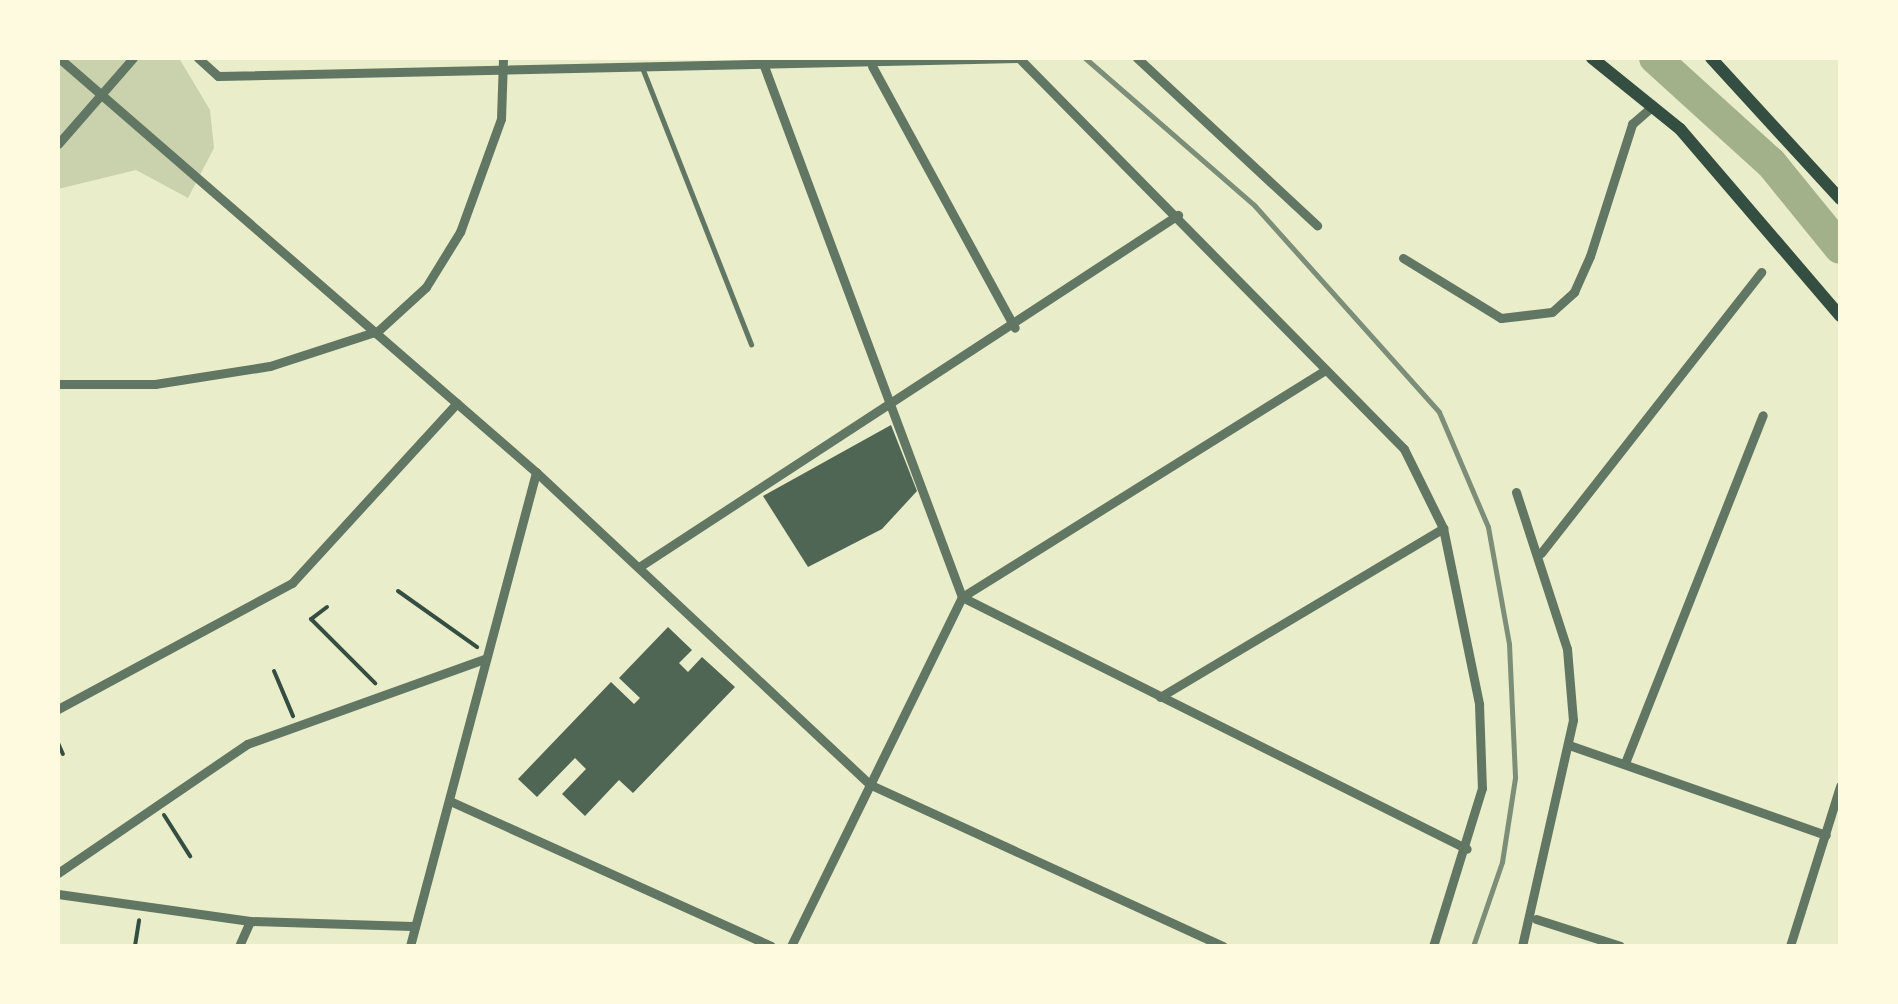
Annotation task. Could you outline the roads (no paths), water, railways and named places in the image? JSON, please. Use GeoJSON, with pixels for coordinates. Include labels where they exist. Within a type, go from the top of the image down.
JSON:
{"type":"FeatureCollection","features":[{"type":"Feature","properties":{"kind":"main road"},"geometry":{"type":"LineString","coordinates":[[1592,58],[1656,104],[1840,316]]}},
{"type":"Feature","properties":{"kind":"main road"},"geometry":{"type":"LineString","coordinates":[[1710,58],[1840,199]]}},
{"type":"Feature","properties":{"kind":"street"},"geometry":{"type":"LineString","coordinates":[[58,58],[378,331],[536,472],[871,785],[1223,946]]}},
{"type":"Feature","properties":{"kind":"street"},"geometry":{"type":"LineString","coordinates":[[58,144],[132,58]]}},
{"type":"Feature","properties":{"kind":"street"},"geometry":{"type":"LineString","coordinates":[[198,58],[218,76],[504,62],[643,70],[765,61],[872,66],[1019,58],[1178,214],[1404,448],[1443,528],[1479,704],[1482,788],[1467,848],[1434,946]]}},
{"type":"Feature","properties":{"kind":"street"},"geometry":{"type":"LineString","coordinates":[[1136,58],[1317,226]]}},
{"type":"Feature","properties":{"kind":"street"},"geometry":{"type":"LineString","coordinates":[[765,61],[894,400],[962,597],[1467,848]]}},
{"type":"Feature","properties":{"kind":"street"},"geometry":{"type":"LineString","coordinates":[[58,384],[156,384],[270,366],[378,331],[426,287],[460,232],[501,120],[504,62]]}},
{"type":"Feature","properties":{"kind":"street"},"geometry":{"type":"LineString","coordinates":[[872,66],[1015,328]]}},
{"type":"Feature","properties":{"kind":"street"},"geometry":{"type":"LineString","coordinates":[[1402,258],[1501,318],[1552,312],[1590,256],[1632,124],[1656,104]]}},
{"type":"Feature","properties":{"kind":"street"},"geometry":{"type":"LineString","coordinates":[[639,567],[894,400],[1015,328],[1178,214]]}},
{"type":"Feature","properties":{"kind":"street"},"geometry":{"type":"LineString","coordinates":[[1541,553],[1761,272]]}},
{"type":"Feature","properties":{"kind":"street"},"geometry":{"type":"LineString","coordinates":[[791,946],[962,597],[1325,370]]}},
{"type":"Feature","properties":{"kind":"street"},"geometry":{"type":"LineString","coordinates":[[58,709],[292,583],[457,403]]}},
{"type":"Feature","properties":{"kind":"street"},"geometry":{"type":"LineString","coordinates":[[1625,763],[1763,415]]}},
{"type":"Feature","properties":{"kind":"street"},"geometry":{"type":"LineString","coordinates":[[410,946],[412,926],[450,801],[484,656],[536,472]]}},
{"type":"Feature","properties":{"kind":"street"},"geometry":{"type":"LineString","coordinates":[[1516,492],[1541,553],[1567,649],[1569,746],[1536,919],[1522,946]]}},
{"type":"Feature","properties":{"kind":"street"},"geometry":{"type":"LineString","coordinates":[[1160,698],[1443,528]]}},
{"type":"Feature","properties":{"kind":"street"},"geometry":{"type":"LineString","coordinates":[[58,873],[156,802],[246,744],[382,690],[484,656]]}},
{"type":"Feature","properties":{"kind":"street"},"geometry":{"type":"LineString","coordinates":[[1569,746],[1826,834]]}},
{"type":"Feature","properties":{"kind":"street"},"geometry":{"type":"LineString","coordinates":[[1790,946],[1840,786]]}},
{"type":"Feature","properties":{"kind":"street"},"geometry":{"type":"LineString","coordinates":[[450,801],[771,946]]}},
{"type":"Feature","properties":{"kind":"street"},"geometry":{"type":"LineString","coordinates":[[58,894],[250,921],[412,926]]}},
{"type":"Feature","properties":{"kind":"street"},"geometry":{"type":"LineString","coordinates":[[1536,919],[1620,946]]}},
{"type":"Feature","properties":{"kind":"street"},"geometry":{"type":"LineString","coordinates":[[240,946],[250,921]]}},
{"type":"Feature","properties":{"kind":"lane"},"geometry":{"type":"LineString","coordinates":[[643,70],[751,344]]}},
{"type":"Feature","properties":{"kind":"waterway"},"geometry":{"type":"LineString","coordinates":[[1655,58],[1771,163],[1840,248]]}},
{"type":"Feature","properties":{"kind":"railway"},"geometry":{"type":"LineString","coordinates":[[1085,58],[1255,206],[1439,412],[1488,527],[1509,644],[1515,778],[1502,862],[1473,946]]}}]}
